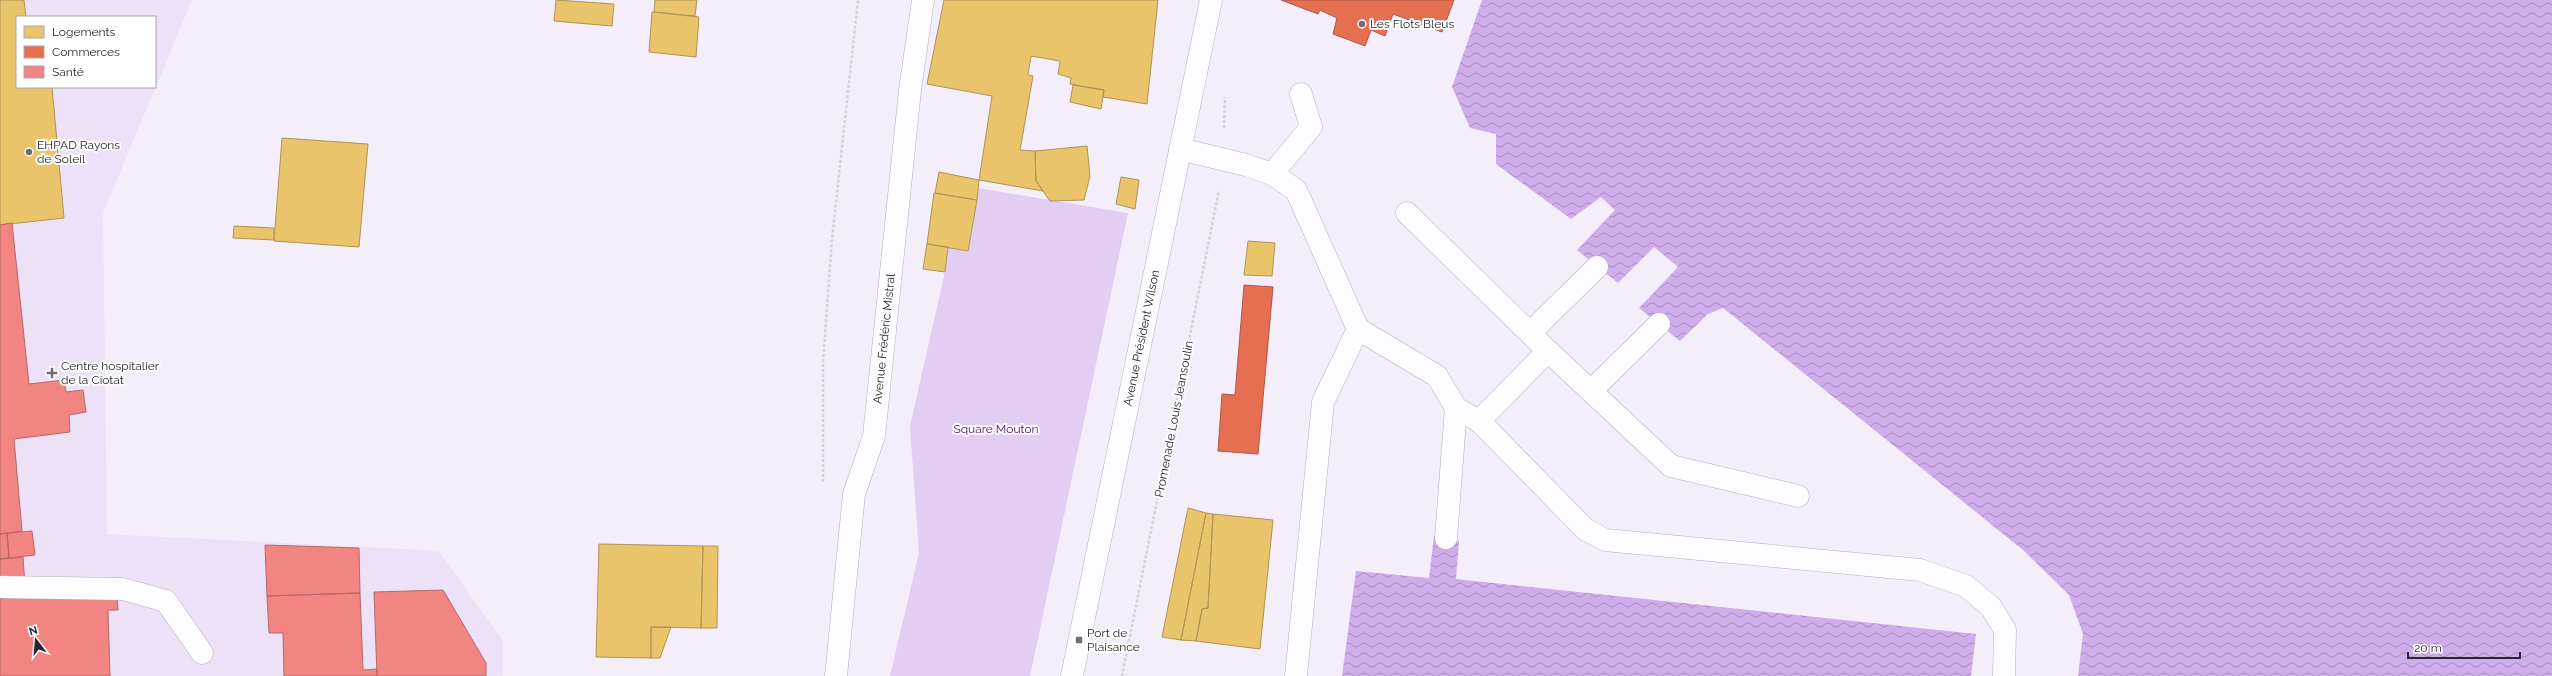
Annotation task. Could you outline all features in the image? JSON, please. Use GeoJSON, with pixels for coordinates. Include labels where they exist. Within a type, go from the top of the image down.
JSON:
{"type":"FeatureCollection","features":[{"type":"Feature","properties":{"kind":"street","name":"Avenue Frédéric Mistral"},"geometry":{"type":"LineString","coordinates":[[836,676],[854,494],[874,436],[910,90],[923,0]]}},
{"type":"Feature","properties":{"kind":"street","name":"Avenue Président Wilson"},"geometry":{"type":"LineString","coordinates":[[1072,676],[1211,0]]}},
{"type":"Feature","properties":{"kind":"street"},"geometry":{"type":"LineString","coordinates":[[1272,174],[1311,127],[1301,94]]}},
{"type":"Feature","properties":{"kind":"street"},"geometry":{"type":"LineString","coordinates":[[1180,149],[1272,174],[1296,190],[1358,329],[1437,376],[1456,408],[1479,421],[1585,529],[1605,540],[1920,570],[1966,586],[1991,607],[2005,630],[2004,676]]}},
{"type":"Feature","properties":{"kind":"street"},"geometry":{"type":"LineString","coordinates":[[1407,212],[1548,351],[1671,466],[1798,496]]}},
{"type":"Feature","properties":{"kind":"street"},"geometry":{"type":"LineString","coordinates":[[1530,333],[1597,267]]}},
{"type":"Feature","properties":{"kind":"street"},"geometry":{"type":"LineString","coordinates":[[1591,391],[1659,324]]}},
{"type":"Feature","properties":{"kind":"street"},"geometry":{"type":"LineString","coordinates":[[1296,676],[1323,402],[1358,329]]}},
{"type":"Feature","properties":{"kind":"street"},"geometry":{"type":"LineString","coordinates":[[1479,421],[1548,351]]}},
{"type":"Feature","properties":{"kind":"street"},"geometry":{"type":"LineString","coordinates":[[1446,538],[1456,408]]}},
{"type":"Feature","properties":{"kind":"street"},"geometry":{"type":"LineString","coordinates":[[0,587],[123,589],[166,601],[202,653]]}},
{"type":"Feature","properties":{"kind":"path"},"geometry":{"type":"LineString","coordinates":[[823,461],[823,363],[831,247],[858,0]]}},
{"type":"Feature","properties":{"kind":"path","name":"Promenade Louis Jeansoulin"},"geometry":{"type":"LineString","coordinates":[[1122,676],[1225,161]]}},
{"type":"Feature","properties":{"kind":"shaded area","name":"Centre hospitalier de la Ciotat"},"geometry":{"type":"Polygon","coordinates":[[[0,0],[192,0],[156,86],[156,16],[16,16],[16,88],[155,88],[103,213],[107,534],[439,551],[502,640],[503,676],[0,676],[0,0]]]}},
{"type":"Feature","properties":{"kind":"green space","name":"Square Mouton"},"geometry":{"type":"Polygon","coordinates":[[[978,188],[1128,213],[1030,676],[890,676],[919,553],[910,426],[945,272],[948,247],[968,251],[978,188]]]}},
{"type":"Feature","properties":{"kind":"water"},"geometry":{"type":"Polygon","coordinates":[[[1482,0],[2552,0],[2552,676],[2078,676],[2083,634],[2069,595],[2023,550],[1723,308],[1708,314],[1680,341],[1639,308],[1678,267],[1654,247],[1618,283],[1577,250],[1615,210],[1601,197],[1571,219],[1496,164],[1496,134],[1470,128],[1452,87],[1482,0]]]}},
{"type":"Feature","properties":{"kind":"water"},"geometry":{"type":"Polygon","coordinates":[[[1434,536],[1459,541],[1456,579],[1976,634],[1971,676],[1342,676],[1356,571],[1429,578],[1434,536]]]}},
{"type":"Feature","properties":{"kind":"building: Logements","name":"EHPAD Rayons de Soleil"},"geometry":{"type":"Polygon","coordinates":[[[0,0],[24,0],[26,16],[16,16],[16,88],[52,88],[64,218],[0,225],[0,0]]]}},
{"type":"Feature","properties":{"kind":"building: Logements"},"geometry":{"type":"Polygon","coordinates":[[[556,0],[614,4],[612,26],[554,21],[556,0]]]}},
{"type":"Feature","properties":{"kind":"building: Logements"},"geometry":{"type":"Polygon","coordinates":[[[655,0],[697,0],[695,16],[654,12],[655,0]]]}},
{"type":"Feature","properties":{"kind":"building: Logements"},"geometry":{"type":"Polygon","coordinates":[[[944,0],[1158,0],[1147,104],[1103,97],[1104,90],[1070,84],[1071,78],[1058,74],[1060,61],[1031,56],[1028,75],[1033,76],[1020,150],[1035,151],[1036,181],[1043,191],[979,180],[992,96],[927,84],[944,0]]]}},
{"type":"Feature","properties":{"kind":"building: Logements"},"geometry":{"type":"Polygon","coordinates":[[[652,12],[699,17],[696,57],[649,52],[652,12]]]}},
{"type":"Feature","properties":{"kind":"building: Logements"},"geometry":{"type":"Polygon","coordinates":[[[1073,85],[1104,90],[1101,109],[1070,102],[1073,85]]]}},
{"type":"Feature","properties":{"kind":"building: Logements"},"geometry":{"type":"Polygon","coordinates":[[[282,138],[368,144],[359,247],[274,241],[282,138]]]}},
{"type":"Feature","properties":{"kind":"building: Logements"},"geometry":{"type":"Polygon","coordinates":[[[1087,146],[1090,176],[1084,200],[1050,201],[1036,181],[1035,151],[1087,146]]]}},
{"type":"Feature","properties":{"kind":"building: Logements"},"geometry":{"type":"Polygon","coordinates":[[[939,172],[979,180],[977,200],[935,193],[939,172]]]}},
{"type":"Feature","properties":{"kind":"building: Logements"},"geometry":{"type":"Polygon","coordinates":[[[1121,177],[1139,180],[1135,209],[1116,204],[1121,177]]]}},
{"type":"Feature","properties":{"kind":"building: Logements"},"geometry":{"type":"Polygon","coordinates":[[[934,193],[977,200],[968,251],[927,244],[934,193]]]}},
{"type":"Feature","properties":{"kind":"building: Logements"},"geometry":{"type":"Polygon","coordinates":[[[234,226],[274,228],[274,240],[233,238],[234,226]]]}},
{"type":"Feature","properties":{"kind":"building: Logements"},"geometry":{"type":"Polygon","coordinates":[[[1248,241],[1275,243],[1272,276],[1244,275],[1248,241]]]}},
{"type":"Feature","properties":{"kind":"building: Logements"},"geometry":{"type":"Polygon","coordinates":[[[927,244],[948,247],[945,272],[923,269],[927,244]]]}},
{"type":"Feature","properties":{"kind":"building: Logements"},"geometry":{"type":"Polygon","coordinates":[[[1188,508],[1206,513],[1181,640],[1162,637],[1188,508]]]}},
{"type":"Feature","properties":{"kind":"building: Logements"},"geometry":{"type":"Polygon","coordinates":[[[1206,513],[1213,514],[1208,608],[1202,609],[1196,641],[1181,640],[1206,513]]]}},
{"type":"Feature","properties":{"kind":"building: Logements"},"geometry":{"type":"Polygon","coordinates":[[[1213,514],[1273,520],[1260,649],[1196,641],[1202,609],[1208,608],[1213,514]]]}},
{"type":"Feature","properties":{"kind":"building: Logements"},"geometry":{"type":"Polygon","coordinates":[[[599,544],[703,546],[701,628],[651,627],[651,658],[596,657],[599,544]]]}},
{"type":"Feature","properties":{"kind":"building: Logements"},"geometry":{"type":"Polygon","coordinates":[[[703,546],[718,546],[717,628],[701,628],[703,546]]]}},
{"type":"Feature","properties":{"kind":"building: Logements"},"geometry":{"type":"Polygon","coordinates":[[[651,627],[671,627],[660,658],[651,658],[651,627]]]}},
{"type":"Feature","properties":{"kind":"building: Commerces","name":"Les Flots Bleus"},"geometry":{"type":"Polygon","coordinates":[[[1281,0],[1454,0],[1442,32],[1393,14],[1385,36],[1371,30],[1365,46],[1333,34],[1337,18],[1320,10],[1318,14],[1281,0]]]}},
{"type":"Feature","properties":{"kind":"building: Commerces"},"geometry":{"type":"Polygon","coordinates":[[[1244,285],[1273,287],[1258,454],[1218,451],[1222,394],[1235,395],[1244,285]]]}},
{"type":"Feature","properties":{"kind":"building: Santé"},"geometry":{"type":"Polygon","coordinates":[[[12,223],[29,384],[64,380],[66,392],[83,390],[86,412],[69,415],[70,432],[14,439],[22,531],[0,534],[0,225],[12,223]]]}},
{"type":"Feature","properties":{"kind":"building: Santé"},"geometry":{"type":"Polygon","coordinates":[[[32,531],[35,555],[9,558],[7,533],[32,531]]]}},
{"type":"Feature","properties":{"kind":"building: Santé"},"geometry":{"type":"Polygon","coordinates":[[[7,533],[9,558],[0,559],[0,534],[7,533]]]}},
{"type":"Feature","properties":{"kind":"building: Santé"},"geometry":{"type":"Polygon","coordinates":[[[265,545],[359,548],[360,593],[267,596],[265,545]]]}},
{"type":"Feature","properties":{"kind":"building: Santé"},"geometry":{"type":"Polygon","coordinates":[[[23,557],[25,586],[0,589],[0,559],[23,557]]]}},
{"type":"Feature","properties":{"kind":"building: Santé"},"geometry":{"type":"Polygon","coordinates":[[[116,581],[118,610],[108,610],[110,676],[0,676],[0,589],[116,581]]]}},
{"type":"Feature","properties":{"kind":"building: Santé"},"geometry":{"type":"Polygon","coordinates":[[[443,590],[486,663],[486,676],[377,676],[374,592],[443,590]]]}},
{"type":"Feature","properties":{"kind":"building: Santé"},"geometry":{"type":"Polygon","coordinates":[[[360,593],[363,670],[377,669],[377,676],[284,676],[283,633],[269,633],[267,596],[360,593]]]}},
{"type":"Feature","properties":{"kind":"place","name":"Les Flots Bleus"},"geometry":{"type":"Point","coordinates":[1362,24]}},
{"type":"Feature","properties":{"kind":"place","name":"EHPAD Rayons de Soleil"},"geometry":{"type":"Point","coordinates":[29,152]}},
{"type":"Feature","properties":{"kind":"place","name":"Centre hospitalier de la Ciotat"},"geometry":{"type":"Point","coordinates":[52,373]}},
{"type":"Feature","properties":{"kind":"place","name":"Port de Plaisance"},"geometry":{"type":"Point","coordinates":[1079,640]}}]}
